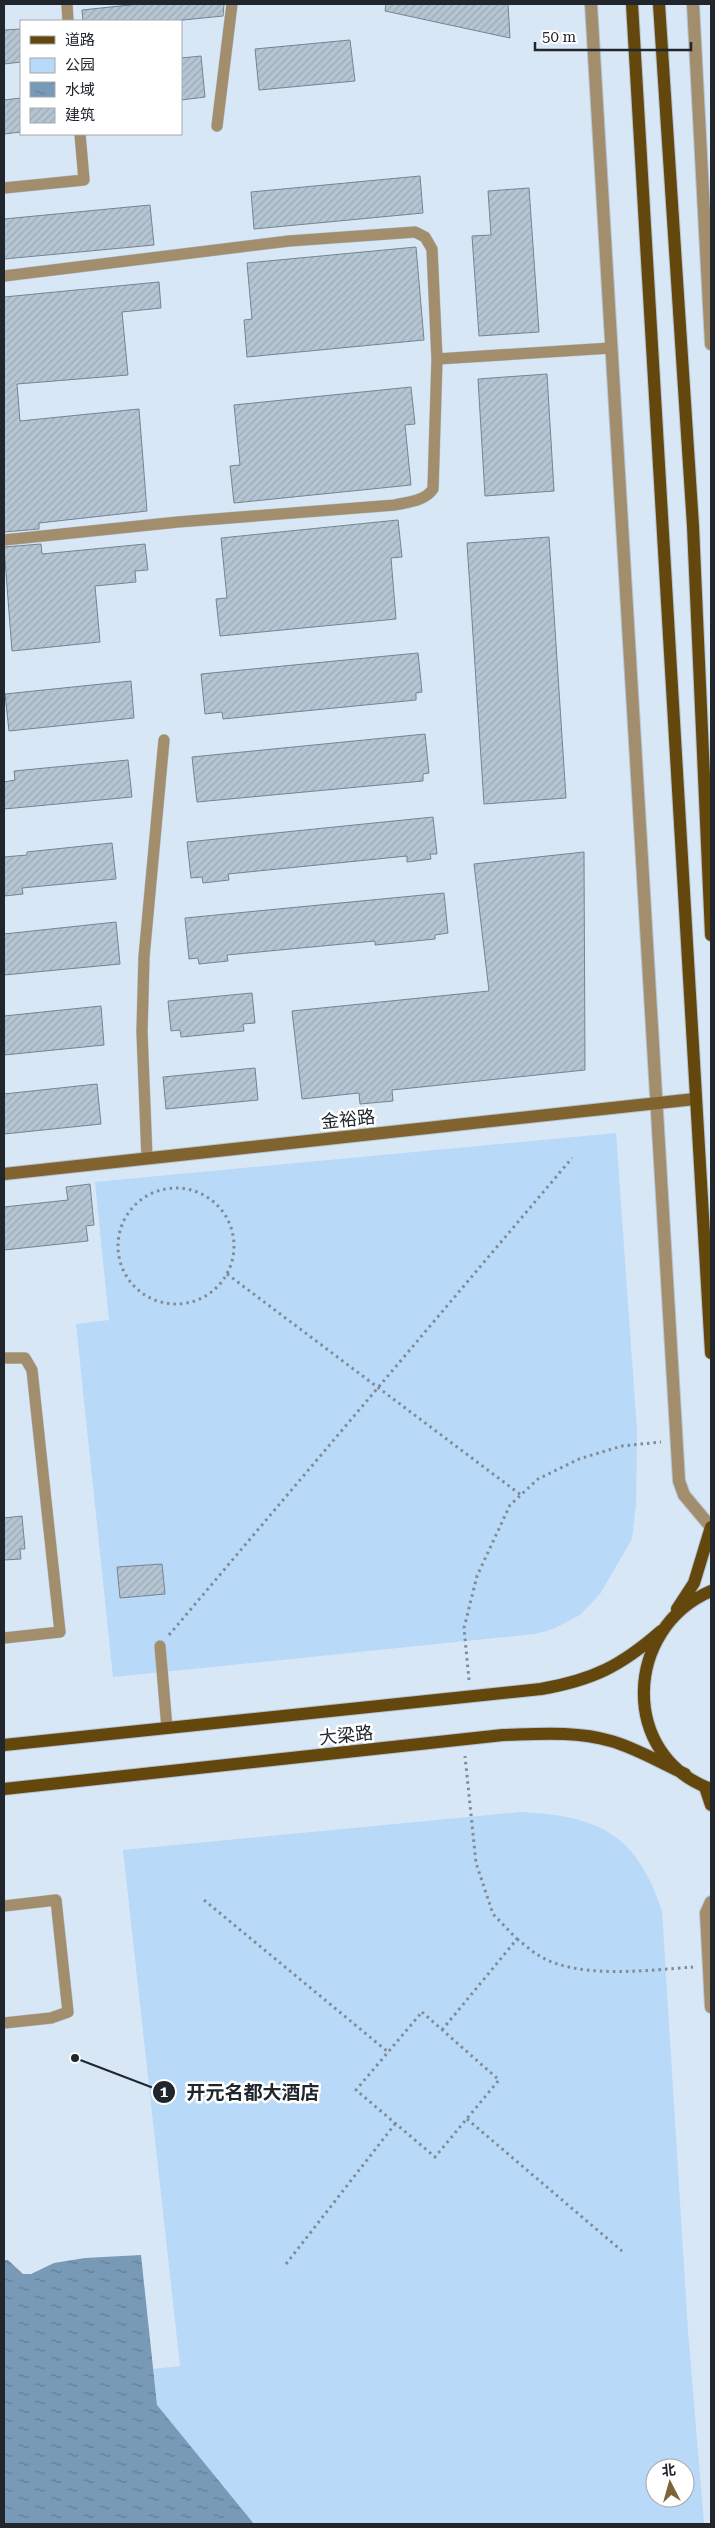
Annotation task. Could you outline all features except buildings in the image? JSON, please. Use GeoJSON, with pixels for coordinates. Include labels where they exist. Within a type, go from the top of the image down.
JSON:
{"type":"FeatureCollection","features":[{"type":"Feature","properties":{"kind":"main road"},"geometry":{"type":"LineString","coordinates":[[632,4],[711,1352]]}},
{"type":"Feature","properties":{"kind":"main road"},"geometry":{"type":"LineString","coordinates":[[659,4],[693,526],[711,935]]}},
{"type":"Feature","properties":{"kind":"main road"},"geometry":{"type":"LineString","coordinates":[[672,1618],[694,1583],[711,1527]]}},
{"type":"Feature","properties":{"kind":"main road"},"geometry":{"type":"LineString","coordinates":[[711,1591],[685,1606],[661,1631],[646,1665],[644,1701],[654,1736],[663,1752],[684,1774],[708,1788],[711,1805]]}},
{"type":"Feature","properties":{"kind":"main road","name":"大梁路"},"geometry":{"type":"LineString","coordinates":[[4,1745],[471,1698],[576,1683],[606,1670],[640,1649],[661,1631]]}},
{"type":"Feature","properties":{"kind":"main road","name":"大梁路"},"geometry":{"type":"LineString","coordinates":[[4,1789],[528,1734],[582,1735],[611,1741],[684,1774]]}},
{"type":"Feature","properties":{"kind":"street"},"geometry":{"type":"LineString","coordinates":[[591,4],[658,1103],[679,1482],[684,1494],[711,1527]]}},
{"type":"Feature","properties":{"kind":"street"},"geometry":{"type":"LineString","coordinates":[[693,4],[710,296],[711,344]]}},
{"type":"Feature","properties":{"kind":"street","name":"金裕路"},"geometry":{"type":"LineString","coordinates":[[4,1174],[695,1099]]}},
{"type":"Feature","properties":{"kind":"street"},"geometry":{"type":"LineString","coordinates":[[711,1902],[706,1913],[711,2007]]}},
{"type":"Feature","properties":{"kind":"lane"},"geometry":{"type":"LineString","coordinates":[[66,4],[68,20]]}},
{"type":"Feature","properties":{"kind":"lane"},"geometry":{"type":"LineString","coordinates":[[217,126],[232,4]]}},
{"type":"Feature","properties":{"kind":"lane"},"geometry":{"type":"LineString","coordinates":[[4,188],[84,180],[80,135]]}},
{"type":"Feature","properties":{"kind":"lane"},"geometry":{"type":"LineString","coordinates":[[4,276],[289,242],[415,232],[426,236],[432,249],[437,360],[433,488],[429,494],[416,500],[395,505],[178,522],[4,540]]}},
{"type":"Feature","properties":{"kind":"lane"},"geometry":{"type":"LineString","coordinates":[[437,360],[611,348]]}},
{"type":"Feature","properties":{"kind":"lane"},"geometry":{"type":"LineString","coordinates":[[147,1158],[142,1032],[144,957],[164,740]]}},
{"type":"Feature","properties":{"kind":"lane"},"geometry":{"type":"LineString","coordinates":[[4,1358],[25,1358],[32,1370],[60,1632],[4,1638]]}},
{"type":"Feature","properties":{"kind":"lane"},"geometry":{"type":"LineString","coordinates":[[160,1646],[167,1728]]}},
{"type":"Feature","properties":{"kind":"lane"},"geometry":{"type":"LineString","coordinates":[[4,1906],[56,1900],[68,2012],[51,2018],[4,2023]]}},
{"type":"Feature","properties":{"kind":"path"},"geometry":{"type":"LineString","coordinates":[[160,1646],[572,1158]]}},
{"type":"Feature","properties":{"kind":"path"},"geometry":{"type":"LineString","coordinates":[[177,1188],[196,1192],[219,1207],[232,1232],[234,1246],[227,1274],[218,1286],[207,1295],[193,1301],[179,1304],[164,1303],[150,1298],[128,1279],[121,1266],[118,1252],[122,1224],[136,1204],[158,1191],[177,1188]]}},
{"type":"Feature","properties":{"kind":"path"},"geometry":{"type":"LineString","coordinates":[[227,1274],[521,1495]]}},
{"type":"Feature","properties":{"kind":"path"},"geometry":{"type":"LineString","coordinates":[[471,1698],[464,1628],[477,1576],[510,1505],[538,1479],[579,1459],[622,1446],[677,1441]]}},
{"type":"Feature","properties":{"kind":"path"},"geometry":{"type":"LineString","coordinates":[[463,1740],[476,1863],[493,1914],[517,1939],[540,1956],[578,1969],[615,1972],[709,1966]]}},
{"type":"Feature","properties":{"kind":"path"},"geometry":{"type":"LineString","coordinates":[[204,1900],[388,2052]]}},
{"type":"Feature","properties":{"kind":"path"},"geometry":{"type":"LineString","coordinates":[[442,2030],[517,1939]]}},
{"type":"Feature","properties":{"kind":"path"},"geometry":{"type":"LineString","coordinates":[[422,2012],[499,2080],[435,2157],[356,2090],[388,2052],[422,2012]]}},
{"type":"Feature","properties":{"kind":"path"},"geometry":{"type":"LineString","coordinates":[[467,2119],[622,2251]]}},
{"type":"Feature","properties":{"kind":"path"},"geometry":{"type":"LineString","coordinates":[[286,2264],[395,2124]]}},
{"type":"Feature","properties":{"kind":"green space"},"geometry":{"type":"Polygon","coordinates":[[[616,1133],[637,1431],[636,1504],[632,1539],[600,1594],[580,1615],[553,1629],[535,1634],[113,1677],[76,1324],[109,1320],[95,1182],[616,1133]]]}},
{"type":"Feature","properties":{"kind":"green space"},"geometry":{"type":"Polygon","coordinates":[[[521,1812],[572,1818],[611,1834],[627,1847],[640,1864],[652,1885],[662,1911],[688,2331],[704,2524],[254,2524],[157,2405],[153,2369],[180,2366],[123,1850],[521,1812]]]}},
{"type":"Feature","properties":{"kind":"water"},"geometry":{"type":"Polygon","coordinates":[[[141,2255],[157,2405],[254,2524],[4,2524],[4,2260],[8,2260],[23,2274],[31,2274],[54,2263],[85,2258],[141,2255]]]}},
{"type":"Feature","properties":{"kind":"place","name":"开元名都大酒店"},"geometry":{"type":"Point","coordinates":[75,2058]}}]}
